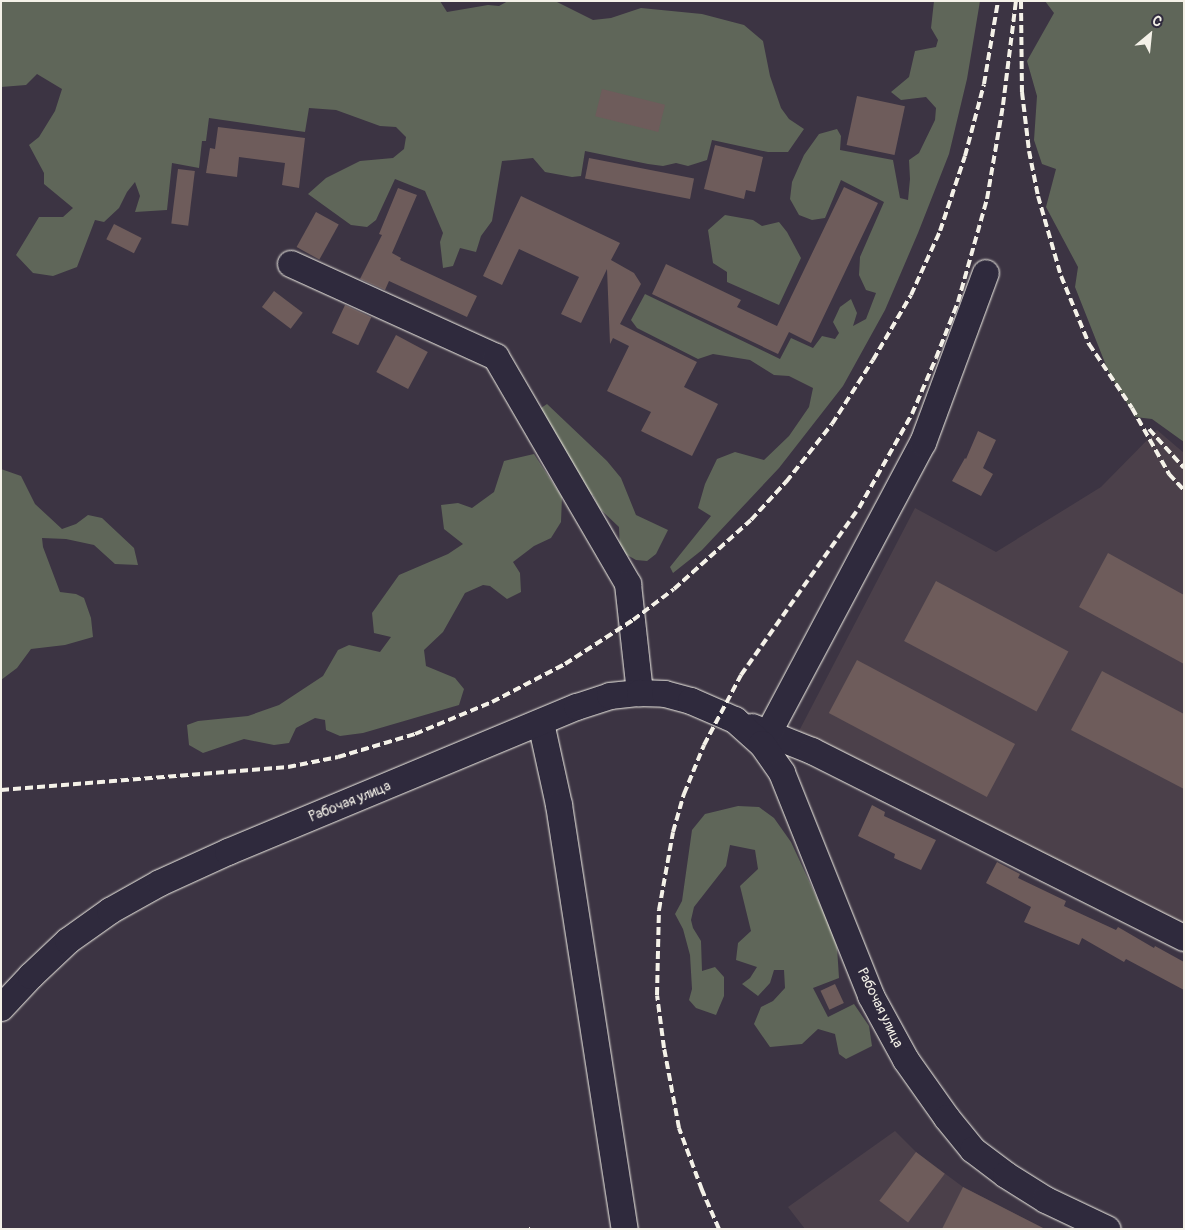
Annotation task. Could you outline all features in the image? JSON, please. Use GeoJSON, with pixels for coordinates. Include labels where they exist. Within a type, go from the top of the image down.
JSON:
{"type":"FeatureCollection","features":[{"type":"Feature","properties":{"kind":"street"},"geometry":{"type":"LineString","coordinates":[[291,264],[496,357],[628,584],[640,693]]}},
{"type":"Feature","properties":{"kind":"street"},"geometry":{"type":"LineString","coordinates":[[768,734],[923,442],[986,273]]}},
{"type":"Feature","properties":{"kind":"street","name":"Рабочая улица"},"geometry":{"type":"LineString","coordinates":[[1,1008],[68,941],[110,911],[160,884],[228,852],[577,707],[610,696],[640,693],[665,694],[691,701],[812,751],[1184,938]]}},
{"type":"Feature","properties":{"kind":"street","name":"Рабочая улица"},"geometry":{"type":"LineString","coordinates":[[735,720],[762,744],[782,774],[870,996],[906,1060],[947,1118],[973,1150],[1006,1175],[1046,1200],[1106,1229]]}},
{"type":"Feature","properties":{"kind":"street"},"geometry":{"type":"LineString","coordinates":[[541,723],[558,805],[625,1229]]}},
{"type":"Feature","properties":{"kind":"shaded area"},"geometry":{"type":"Polygon","coordinates":[[[1157,430],[1184,453],[1184,927],[799,731],[915,508],[996,552],[1101,487],[1157,430]]]}},
{"type":"Feature","properties":{"kind":"shaded area"},"geometry":{"type":"Polygon","coordinates":[[[895,1131],[916,1152],[963,1187],[1045,1229],[805,1229],[788,1207],[895,1131]]]}},
{"type":"Feature","properties":{"kind":"green space"},"geometry":{"type":"Polygon","coordinates":[[[1,1],[440,1],[447,12],[488,5],[499,6],[508,1],[555,1],[593,20],[611,18],[641,8],[702,14],[744,25],[763,41],[770,76],[781,108],[789,119],[804,129],[788,152],[768,152],[712,140],[707,160],[688,166],[676,163],[663,166],[648,164],[585,151],[581,176],[572,177],[545,172],[533,158],[502,161],[492,221],[481,236],[476,252],[460,248],[453,266],[443,268],[440,242],[443,233],[425,191],[395,179],[376,220],[367,227],[351,225],[308,194],[326,178],[360,161],[393,158],[404,149],[406,137],[396,127],[380,126],[336,110],[309,108],[305,132],[209,118],[206,141],[202,141],[199,168],[172,163],[167,210],[135,212],[140,196],[135,182],[127,192],[119,208],[104,222],[95,220],[77,267],[53,276],[33,273],[16,255],[39,217],[63,217],[73,208],[44,184],[44,173],[29,145],[39,137],[55,111],[62,89],[37,74],[26,85],[1,87],[1,1]]]}},
{"type":"Feature","properties":{"kind":"green space"},"geometry":{"type":"Polygon","coordinates":[[[934,1],[980,1],[967,79],[949,154],[885,310],[843,386],[779,468],[702,550],[673,573],[670,567],[711,516],[698,508],[705,484],[717,459],[735,452],[764,460],[789,436],[809,407],[813,388],[789,376],[774,375],[750,360],[713,354],[698,359],[637,328],[631,320],[645,294],[780,359],[791,338],[813,348],[822,336],[835,339],[839,333],[833,322],[840,307],[851,299],[857,313],[853,326],[866,319],[876,293],[866,290],[859,275],[860,257],[884,202],[841,180],[825,218],[812,220],[799,215],[790,199],[792,182],[804,155],[819,134],[837,129],[841,136],[840,150],[893,160],[900,198],[908,200],[909,160],[919,153],[935,120],[936,108],[926,97],[901,100],[891,92],[909,77],[915,51],[936,47],[938,40],[931,28],[934,1]]]}},
{"type":"Feature","properties":{"kind":"green space"},"geometry":{"type":"Polygon","coordinates":[[[1045,1],[1184,1],[1184,442],[1152,419],[1135,417],[1109,373],[1075,287],[1078,267],[1046,207],[1056,169],[1042,164],[1034,140],[1037,96],[1027,61],[1054,13],[1045,1]]]}},
{"type":"Feature","properties":{"kind":"green space"},"geometry":{"type":"Polygon","coordinates":[[[725,215],[753,220],[762,226],[779,222],[787,232],[801,258],[779,305],[727,282],[727,272],[713,263],[708,230],[725,215]]]}},
{"type":"Feature","properties":{"kind":"green space"},"geometry":{"type":"Polygon","coordinates":[[[547,404],[607,461],[621,478],[636,515],[668,530],[656,554],[647,561],[636,560],[620,551],[619,527],[599,508],[593,495],[577,490],[538,410],[547,404]]]}},
{"type":"Feature","properties":{"kind":"green space"},"geometry":{"type":"Polygon","coordinates":[[[534,454],[562,497],[561,522],[551,538],[534,546],[513,562],[520,573],[521,592],[507,599],[490,586],[483,585],[465,593],[443,632],[424,650],[426,666],[455,678],[464,689],[459,705],[363,733],[340,736],[326,730],[325,720],[315,718],[296,728],[289,743],[274,745],[244,739],[203,753],[189,745],[187,725],[198,721],[248,716],[279,705],[323,676],[338,650],[349,645],[380,652],[391,637],[374,633],[372,613],[399,575],[448,554],[463,544],[444,529],[441,505],[458,503],[472,508],[494,492],[504,461],[534,454]]]}},
{"type":"Feature","properties":{"kind":"green space"},"geometry":{"type":"Polygon","coordinates":[[[1,469],[21,476],[35,504],[62,529],[76,524],[88,515],[102,518],[134,548],[138,565],[115,564],[94,545],[66,539],[42,538],[43,547],[60,592],[76,594],[84,598],[91,618],[93,637],[65,645],[31,649],[17,668],[1,680],[1,469]]]}},
{"type":"Feature","properties":{"kind":"green space"},"geometry":{"type":"Polygon","coordinates":[[[738,806],[759,807],[774,818],[791,842],[830,926],[837,947],[839,978],[813,988],[828,1017],[854,1004],[869,1026],[872,1046],[846,1059],[839,1054],[835,1034],[818,1029],[802,1044],[770,1047],[754,1024],[761,1007],[773,1001],[785,988],[784,970],[774,970],[770,983],[758,996],[742,984],[750,978],[757,967],[736,960],[738,943],[751,931],[740,886],[758,869],[755,850],[730,845],[726,866],[694,907],[691,920],[693,928],[701,941],[702,971],[715,967],[724,977],[724,996],[716,1015],[696,1008],[689,1000],[692,989],[690,955],[683,929],[675,914],[682,901],[692,830],[705,814],[738,806]]]}},
{"type":"Feature","properties":{"kind":"building"},"geometry":{"type":"Polygon","coordinates":[[[602,89],[665,105],[658,132],[595,116],[602,89]]]}},
{"type":"Feature","properties":{"kind":"building"},"geometry":{"type":"Polygon","coordinates":[[[857,96],[905,106],[895,155],[847,145],[857,96]]]}},
{"type":"Feature","properties":{"kind":"building"},"geometry":{"type":"Polygon","coordinates":[[[218,127],[305,138],[299,188],[282,185],[285,163],[239,157],[237,177],[206,173],[210,148],[215,149],[218,127]]]}},
{"type":"Feature","properties":{"kind":"building"},"geometry":{"type":"Polygon","coordinates":[[[715,145],[763,157],[755,192],[746,190],[744,199],[704,189],[715,145]]]}},
{"type":"Feature","properties":{"kind":"building"},"geometry":{"type":"Polygon","coordinates":[[[589,158],[694,178],[690,199],[585,179],[589,158]]]}},
{"type":"Feature","properties":{"kind":"building"},"geometry":{"type":"Polygon","coordinates":[[[178,169],[195,171],[188,226],[171,224],[178,169]]]}},
{"type":"Feature","properties":{"kind":"building"},"geometry":{"type":"Polygon","coordinates":[[[844,187],[878,203],[811,343],[789,332],[778,354],[652,294],[666,264],[741,300],[737,307],[777,326],[844,187]]]}},
{"type":"Feature","properties":{"kind":"building"},"geometry":{"type":"Polygon","coordinates":[[[398,188],[417,195],[392,253],[401,258],[400,260],[477,296],[467,317],[389,281],[385,290],[360,279],[382,235],[379,234],[398,188]]]}},
{"type":"Feature","properties":{"kind":"building"},"geometry":{"type":"Polygon","coordinates":[[[521,196],[620,243],[611,260],[634,273],[641,284],[620,324],[697,362],[684,387],[718,404],[692,456],[641,431],[651,412],[607,391],[629,346],[613,338],[610,344],[607,269],[581,323],[561,314],[579,277],[519,249],[502,285],[483,276],[521,196]]]}},
{"type":"Feature","properties":{"kind":"building"},"geometry":{"type":"Polygon","coordinates":[[[316,212],[339,225],[319,260],[297,247],[316,212]]]}},
{"type":"Feature","properties":{"kind":"building"},"geometry":{"type":"Polygon","coordinates":[[[114,224],[142,238],[134,253],[106,239],[114,224]]]}},
{"type":"Feature","properties":{"kind":"building"},"geometry":{"type":"Polygon","coordinates":[[[274,291],[303,313],[291,329],[262,307],[274,291]]]}},
{"type":"Feature","properties":{"kind":"building"},"geometry":{"type":"Polygon","coordinates":[[[345,305],[371,317],[358,345],[332,333],[345,305]]]}},
{"type":"Feature","properties":{"kind":"building"},"geometry":{"type":"Polygon","coordinates":[[[396,335],[428,352],[408,389],[376,372],[396,335]]]}},
{"type":"Feature","properties":{"kind":"building"},"geometry":{"type":"Polygon","coordinates":[[[978,431],[996,440],[983,468],[993,474],[981,496],[952,481],[966,459],[978,431]]]}},
{"type":"Feature","properties":{"kind":"building"},"geometry":{"type":"Polygon","coordinates":[[[1108,553],[1184,595],[1184,664],[1079,607],[1108,553]]]}},
{"type":"Feature","properties":{"kind":"building"},"geometry":{"type":"Polygon","coordinates":[[[936,581],[1068,651],[1037,711],[904,641],[936,581]]]}},
{"type":"Feature","properties":{"kind":"building"},"geometry":{"type":"Polygon","coordinates":[[[857,660],[1015,744],[987,797],[829,713],[857,660]]]}},
{"type":"Feature","properties":{"kind":"building"},"geometry":{"type":"Polygon","coordinates":[[[1102,671],[1184,714],[1184,789],[1071,730],[1102,671]]]}},
{"type":"Feature","properties":{"kind":"building"},"geometry":{"type":"Polygon","coordinates":[[[872,805],[885,812],[884,816],[936,840],[921,870],[894,858],[895,854],[858,836],[872,805]]]}},
{"type":"Feature","properties":{"kind":"building"},"geometry":{"type":"Polygon","coordinates":[[[997,862],[1020,874],[1018,878],[1066,901],[1064,906],[1116,930],[1118,927],[1154,948],[1155,946],[1184,962],[1184,990],[1126,959],[1124,962],[1082,938],[1079,945],[1024,922],[1031,907],[986,883],[997,862]]]}},
{"type":"Feature","properties":{"kind":"building"},"geometry":{"type":"Polygon","coordinates":[[[835,984],[844,1003],[829,1010],[820,991],[835,984]]]}},
{"type":"Feature","properties":{"kind":"building"},"geometry":{"type":"Polygon","coordinates":[[[916,1152],[945,1174],[908,1222],[879,1201],[916,1152]]]}},
{"type":"Feature","properties":{"kind":"building"},"geometry":{"type":"Polygon","coordinates":[[[963,1187],[1045,1229],[942,1229],[963,1187]]]}},
{"type":"Feature","properties":{"kind":"railway"},"geometry":{"type":"LineString","coordinates":[[1,790],[288,767],[338,757],[415,734],[492,702],[565,664],[633,620],[674,589],[751,520],[786,482],[832,424],[873,360],[911,295],[940,231],[965,156],[984,84],[998,1]]}},
{"type":"Feature","properties":{"kind":"railway"},"geometry":{"type":"LineString","coordinates":[[719,1229],[679,1128],[664,1048],[657,995],[659,910],[673,832],[684,794],[704,745],[741,675],[859,508],[912,414],[936,358],[958,302],[987,199],[1003,105],[1016,1]]}},
{"type":"Feature","properties":{"kind":"railway"},"geometry":{"type":"LineString","coordinates":[[1021,1],[1022,92],[1029,151],[1038,196],[1061,276],[1089,344],[1132,408],[1169,474],[1184,490]]}},
{"type":"Feature","properties":{"kind":"railway"},"geometry":{"type":"LineString","coordinates":[[1149,429],[1184,468]]}}]}
